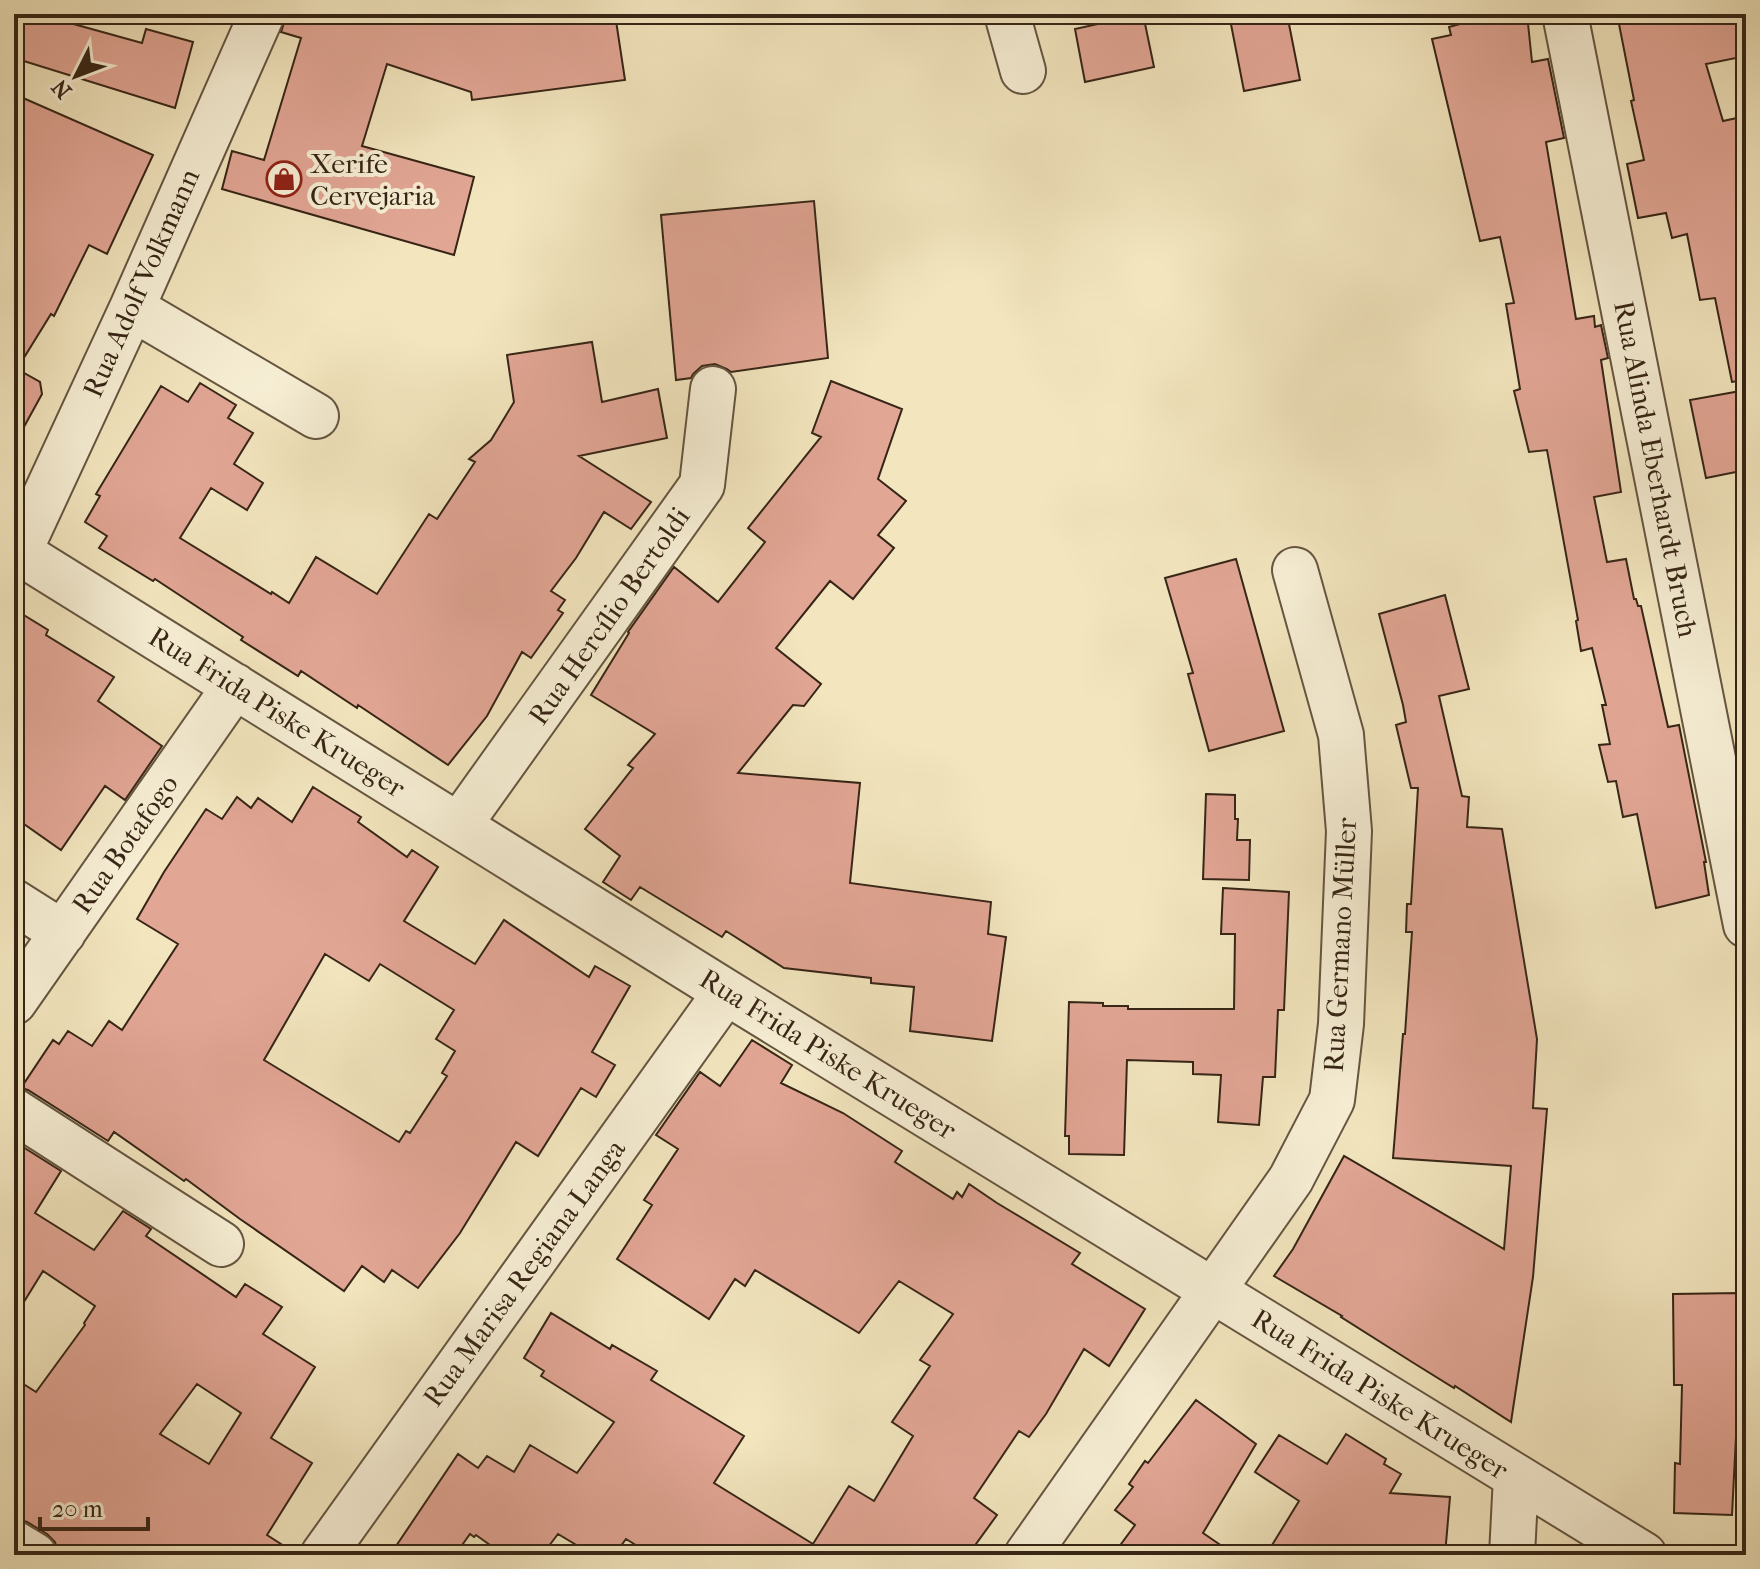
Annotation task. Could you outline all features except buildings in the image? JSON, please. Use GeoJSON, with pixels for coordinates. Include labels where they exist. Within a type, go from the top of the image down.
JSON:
{"type":"FeatureCollection","features":[{"type":"Feature","properties":{"kind":"street","name":"Rua Adolf Volkmann"},"geometry":{"type":"LineString","coordinates":[[16,550],[132,308],[262,14]]}},
{"type":"Feature","properties":{"kind":"street"},"geometry":{"type":"LineString","coordinates":[[1007,14],[1023,71]]}},
{"type":"Feature","properties":{"kind":"street","name":"Rua Alinda Eberhardt Bruch"},"geometry":{"type":"LineString","coordinates":[[1565,14],[1746,925]]}},
{"type":"Feature","properties":{"kind":"street"},"geometry":{"type":"LineString","coordinates":[[132,308],[316,416]]}},
{"type":"Feature","properties":{"kind":"street","name":"Rua Hercílio Bertoldi"},"geometry":{"type":"LineString","coordinates":[[459,825],[702,485],[713,389]]}},
{"type":"Feature","properties":{"kind":"street","name":"Rua Frida Piske Krueger"},"geometry":{"type":"LineString","coordinates":[[16,550],[726,992],[1644,1555]]}},
{"type":"Feature","properties":{"kind":"street","name":"Rua Germano Müller"},"geometry":{"type":"LineString","coordinates":[[1027,1555],[1291,1179],[1332,1100],[1339,1040],[1349,831],[1341,735],[1295,570]]}},
{"type":"Feature","properties":{"kind":"street","name":"Rua Botafogo"},"geometry":{"type":"LineString","coordinates":[[14,1002],[235,686]]}},
{"type":"Feature","properties":{"kind":"street"},"geometry":{"type":"LineString","coordinates":[[14,902],[63,933]]}},
{"type":"Feature","properties":{"kind":"street","name":"Rua Marisa Regiana Langa"},"geometry":{"type":"LineString","coordinates":[[323,1555],[726,992]]}},
{"type":"Feature","properties":{"kind":"street"},"geometry":{"type":"LineString","coordinates":[[14,1111],[221,1244]]}},
{"type":"Feature","properties":{"kind":"street"},"geometry":{"type":"LineString","coordinates":[[1512,1555],[1516,1477]]}},
{"type":"Feature","properties":{"kind":"street"},"geometry":{"type":"LineString","coordinates":[[14,1543],[34,1555]]}},
{"type":"Feature","properties":{"kind":"place","name":"Xerife Cervejaria"},"geometry":{"type":"Point","coordinates":[284,179]}}]}
